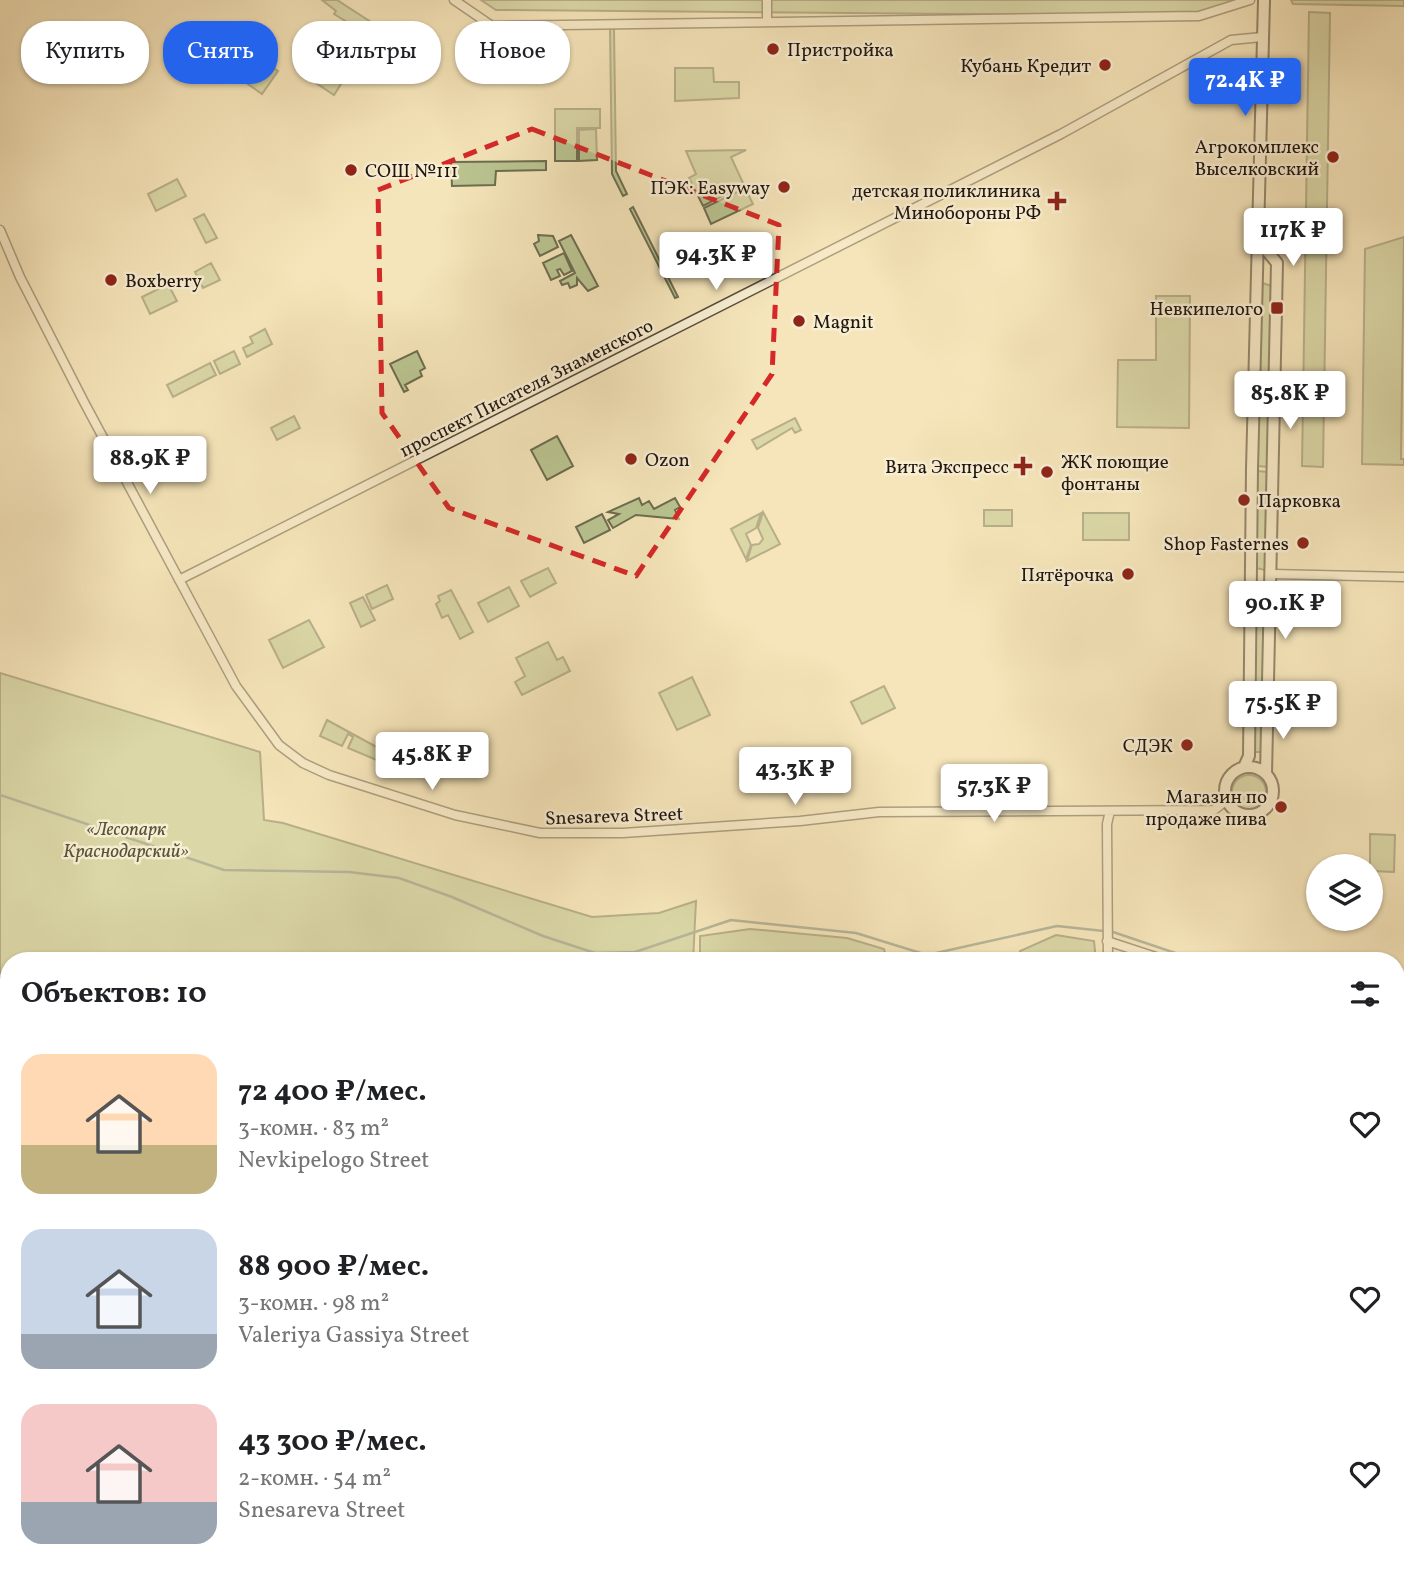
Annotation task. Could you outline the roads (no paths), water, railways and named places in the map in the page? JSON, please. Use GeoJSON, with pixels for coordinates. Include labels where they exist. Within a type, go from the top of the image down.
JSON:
{"type":"FeatureCollection","features":[{"type":"Feature","properties":{"kind":"street"},"geometry":{"type":"LineString","coordinates":[[454,0],[492,26],[767,20],[1199,16],[1250,0]]}},
{"type":"Feature","properties":{"kind":"street"},"geometry":{"type":"LineString","coordinates":[[766,0],[767,20]]}},
{"type":"Feature","properties":{"kind":"street"},"geometry":{"type":"LineString","coordinates":[[1244,767],[1249,756],[1250,569],[1264,0]]}},
{"type":"Feature","properties":{"kind":"street","name":"проспект Писателя Знаменского"},"geometry":{"type":"LineString","coordinates":[[178,580],[1061,134],[1231,40],[1262,37]]}},
{"type":"Feature","properties":{"kind":"street","name":"Snesareva Street"},"geometry":{"type":"LineString","coordinates":[[0,230],[62,360],[214,649],[254,712],[279,744],[303,763],[329,775],[466,818],[513,830],[558,834],[800,821],[879,812],[1214,810],[1227,800]]}},
{"type":"Feature","properties":{"kind":"street"},"geometry":{"type":"LineString","coordinates":[[1258,240],[1278,263],[1266,774],[1273,793],[1262,811],[1242,814],[1227,800],[1226,782],[1233,773],[1244,767],[1256,768],[1266,774]]}},
{"type":"Feature","properties":{"kind":"street"},"geometry":{"type":"LineString","coordinates":[[1257,286],[1262,280],[1270,280],[1277,286]]}},
{"type":"Feature","properties":{"kind":"street"},"geometry":{"type":"LineString","coordinates":[[1250,569],[1272,576],[1404,578]]}},
{"type":"Feature","properties":{"kind":"street"},"geometry":{"type":"LineString","coordinates":[[1250,583],[1272,576]]}},
{"type":"Feature","properties":{"kind":"street"},"geometry":{"type":"LineString","coordinates":[[1108,952],[1107,824],[1110,811]]}},
{"type":"Feature","properties":{"kind":"street"},"geometry":{"type":"LineString","coordinates":[[1107,938],[1144,952]]}},
{"type":"Feature","properties":{"kind":"waterway"},"geometry":{"type":"LineString","coordinates":[[0,795],[224,870],[349,872],[399,878],[452,897],[543,936],[592,952]]}},
{"type":"Feature","properties":{"kind":"waterway"},"geometry":{"type":"LineString","coordinates":[[635,952],[731,920],[856,933],[917,952]]}},
{"type":"Feature","properties":{"kind":"waterway"},"geometry":{"type":"LineString","coordinates":[[940,952],[1057,926],[1113,932],[1172,952]]}},
{"type":"Feature","properties":{"kind":"place","name":"Пристройка"},"geometry":{"type":"Point","coordinates":[773,49]}},
{"type":"Feature","properties":{"kind":"place","name":"Кубань Кредит"},"geometry":{"type":"Point","coordinates":[1105,65]}},
{"type":"Feature","properties":{"kind":"place","name":"Агрокомплекс Выселковский"},"geometry":{"type":"Point","coordinates":[1333,157]}},
{"type":"Feature","properties":{"kind":"place","name":"СОШ №111"},"geometry":{"type":"Point","coordinates":[351,170]}},
{"type":"Feature","properties":{"kind":"place","name":"ПЭК: Easyway"},"geometry":{"type":"Point","coordinates":[784,187]}},
{"type":"Feature","properties":{"kind":"place","name":"детская поликлиника Минобороны РФ"},"geometry":{"type":"Point","coordinates":[1057,201]}},
{"type":"Feature","properties":{"kind":"place","name":"Boxberry"},"geometry":{"type":"Point","coordinates":[111,280]}},
{"type":"Feature","properties":{"kind":"place","name":"Невкипелого"},"geometry":{"type":"Point","coordinates":[1277,308]}},
{"type":"Feature","properties":{"kind":"place","name":"Magnit"},"geometry":{"type":"Point","coordinates":[799,321]}},
{"type":"Feature","properties":{"kind":"place","name":"Ozon"},"geometry":{"type":"Point","coordinates":[631,459]}},
{"type":"Feature","properties":{"kind":"place","name":"Вита Экспресс"},"geometry":{"type":"Point","coordinates":[1023,466]}},
{"type":"Feature","properties":{"kind":"place","name":"ЖК поющие фонтаны"},"geometry":{"type":"Point","coordinates":[1047,472]}},
{"type":"Feature","properties":{"kind":"place","name":"Парковка"},"geometry":{"type":"Point","coordinates":[1244,500]}},
{"type":"Feature","properties":{"kind":"place","name":"Shop Fasternes"},"geometry":{"type":"Point","coordinates":[1303,543]}},
{"type":"Feature","properties":{"kind":"place","name":"Пятёрочка"},"geometry":{"type":"Point","coordinates":[1128,574]}},
{"type":"Feature","properties":{"kind":"place","name":"СДЭК"},"geometry":{"type":"Point","coordinates":[1187,745]}},
{"type":"Feature","properties":{"kind":"place","name":"Магазин по продаже пива"},"geometry":{"type":"Point","coordinates":[1281,807]}},
{"type":"Feature","properties":{"kind":"park label","name":"«Лесопарк Краснодарский»"},"geometry":{"type":"Point","coordinates":[126,839]}}]}
